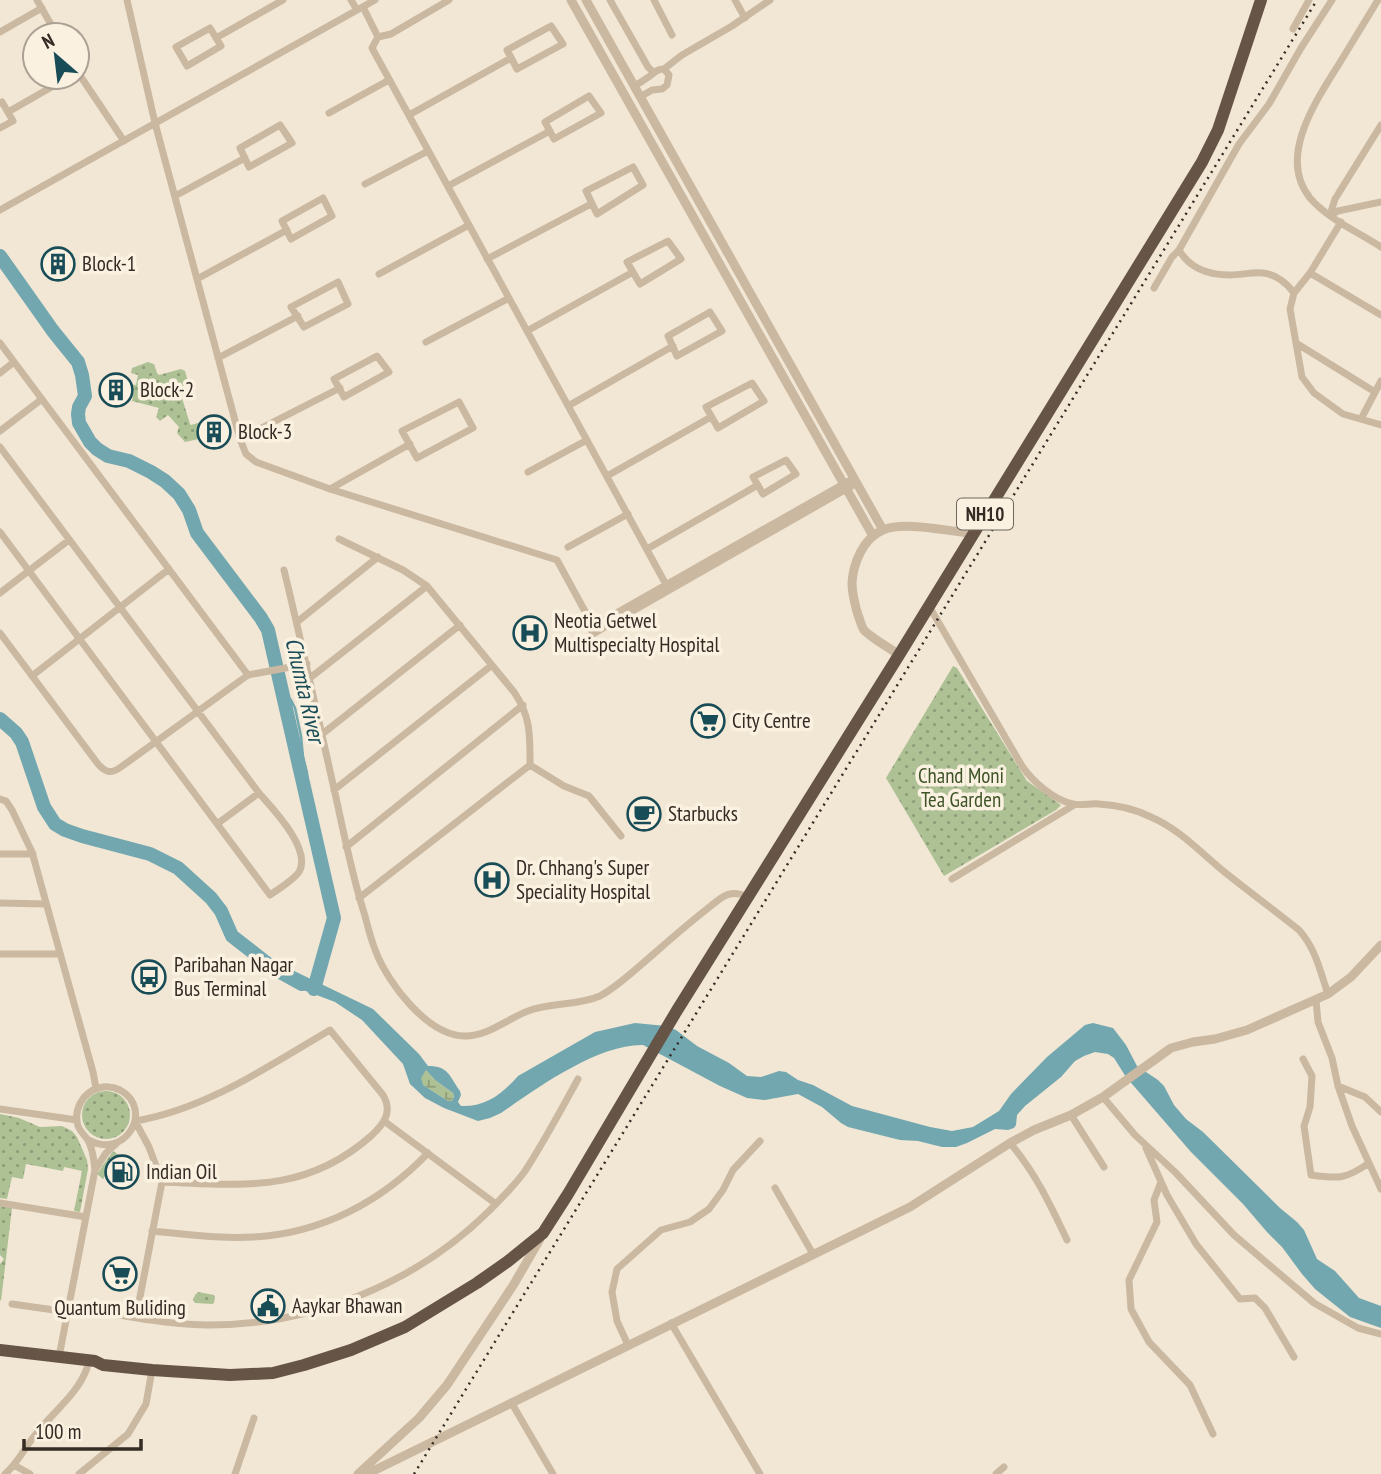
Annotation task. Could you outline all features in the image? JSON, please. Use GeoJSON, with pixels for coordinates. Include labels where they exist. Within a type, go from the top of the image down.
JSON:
{"type":"FeatureCollection","features":[{"type":"Feature","properties":{"kind":"highway","name":"NH10"},"geometry":{"type":"LineString","coordinates":[[0,1350],[152,1370],[230,1375],[273,1373],[351,1350],[405,1327],[497,1269],[543,1234],[676,1012],[974,534],[1210,148],[1219,130],[1261,0]]}},
{"type":"Feature","properties":{"kind":"highway"},"geometry":{"type":"LineString","coordinates":[[0,1357],[87,1368],[103,1365]]}},
{"type":"Feature","properties":{"kind":"street"},"geometry":{"type":"LineString","coordinates":[[37,0],[49,21]]}},
{"type":"Feature","properties":{"kind":"street"},"geometry":{"type":"LineString","coordinates":[[127,0],[155,123],[240,439],[252,460],[330,489],[557,561],[593,626],[590,628],[593,634],[667,588],[856,480]]}},
{"type":"Feature","properties":{"kind":"street"},"geometry":{"type":"LineString","coordinates":[[216,38],[282,0]]}},
{"type":"Feature","properties":{"kind":"street"},"geometry":{"type":"LineString","coordinates":[[351,0],[379,37]]}},
{"type":"Feature","properties":{"kind":"street"},"geometry":{"type":"LineString","coordinates":[[0,210],[375,0]]}},
{"type":"Feature","properties":{"kind":"street"},"geometry":{"type":"LineString","coordinates":[[449,0],[391,34],[379,37],[372,48],[667,588]]}},
{"type":"Feature","properties":{"kind":"street"},"geometry":{"type":"LineString","coordinates":[[571,0],[873,536]]}},
{"type":"Feature","properties":{"kind":"street"},"geometry":{"type":"LineString","coordinates":[[586,0],[883,530]]}},
{"type":"Feature","properties":{"kind":"street"},"geometry":{"type":"LineString","coordinates":[[610,0],[653,72]]}},
{"type":"Feature","properties":{"kind":"street"},"geometry":{"type":"LineString","coordinates":[[654,0],[672,35]]}},
{"type":"Feature","properties":{"kind":"street"},"geometry":{"type":"LineString","coordinates":[[735,0],[745,18]]}},
{"type":"Feature","properties":{"kind":"street"},"geometry":{"type":"LineString","coordinates":[[634,86],[770,0]]}},
{"type":"Feature","properties":{"kind":"street"},"geometry":{"type":"LineString","coordinates":[[1293,29],[1309,0]]}},
{"type":"Feature","properties":{"kind":"street"},"geometry":{"type":"LineString","coordinates":[[1154,288],[1179,250],[1239,144],[1269,104],[1332,0]]}},
{"type":"Feature","properties":{"kind":"street"},"geometry":{"type":"LineString","coordinates":[[1378,0],[1314,104],[1303,130],[1297,156],[1299,176],[1309,196],[1330,215],[1381,247]]}},
{"type":"Feature","properties":{"kind":"street"},"geometry":{"type":"LineString","coordinates":[[0,32],[42,8]]}},
{"type":"Feature","properties":{"kind":"street"},"geometry":{"type":"LineString","coordinates":[[551,26],[563,44],[517,69],[511,58],[507,50],[551,26]]}},
{"type":"Feature","properties":{"kind":"street"},"geometry":{"type":"LineString","coordinates":[[210,28],[216,38],[221,46],[187,66],[176,47],[210,28]]}},
{"type":"Feature","properties":{"kind":"street"},"geometry":{"type":"LineString","coordinates":[[409,115],[511,58]]}},
{"type":"Feature","properties":{"kind":"street"},"geometry":{"type":"LineString","coordinates":[[640,97],[667,85],[669,75],[664,69]]}},
{"type":"Feature","properties":{"kind":"street"},"geometry":{"type":"LineString","coordinates":[[329,113],[390,80]]}},
{"type":"Feature","properties":{"kind":"street"},"geometry":{"type":"LineString","coordinates":[[8,111],[44,91]]}},
{"type":"Feature","properties":{"kind":"street"},"geometry":{"type":"LineString","coordinates":[[90,91],[124,141]]}},
{"type":"Feature","properties":{"kind":"street"},"geometry":{"type":"LineString","coordinates":[[589,96],[601,113],[554,139],[550,131],[545,122],[589,96]]}},
{"type":"Feature","properties":{"kind":"street"},"geometry":{"type":"LineString","coordinates":[[0,103],[2,102],[13,121],[0,128]]}},
{"type":"Feature","properties":{"kind":"street"},"geometry":{"type":"LineString","coordinates":[[280,125],[292,143],[249,167],[245,158],[240,148],[280,125]]}},
{"type":"Feature","properties":{"kind":"street"},"geometry":{"type":"LineString","coordinates":[[1330,215],[1335,199],[1381,125]]}},
{"type":"Feature","properties":{"kind":"street"},"geometry":{"type":"LineString","coordinates":[[448,186],[550,131]]}},
{"type":"Feature","properties":{"kind":"street"},"geometry":{"type":"LineString","coordinates":[[365,184],[428,151]]}},
{"type":"Feature","properties":{"kind":"street"},"geometry":{"type":"LineString","coordinates":[[175,196],[245,158]]}},
{"type":"Feature","properties":{"kind":"street"},"geometry":{"type":"LineString","coordinates":[[633,167],[643,185],[597,214],[590,204],[586,191],[633,167]]}},
{"type":"Feature","properties":{"kind":"street"},"geometry":{"type":"LineString","coordinates":[[323,198],[332,216],[291,239],[287,230],[282,221],[323,198]]}},
{"type":"Feature","properties":{"kind":"street"},"geometry":{"type":"LineString","coordinates":[[1330,215],[1381,202]]}},
{"type":"Feature","properties":{"kind":"street"},"geometry":{"type":"LineString","coordinates":[[488,259],[590,204]]}},
{"type":"Feature","properties":{"kind":"street"},"geometry":{"type":"LineString","coordinates":[[1341,222],[1294,293],[1290,309],[1302,377],[1314,393],[1343,414],[1381,425]]}},
{"type":"Feature","properties":{"kind":"street"},"geometry":{"type":"LineString","coordinates":[[379,274],[469,225]]}},
{"type":"Feature","properties":{"kind":"street"},"geometry":{"type":"LineString","coordinates":[[197,279],[287,230]]}},
{"type":"Feature","properties":{"kind":"street"},"geometry":{"type":"LineString","coordinates":[[668,241],[681,260],[640,284],[633,272],[626,262],[668,241]]}},
{"type":"Feature","properties":{"kind":"street"},"geometry":{"type":"LineString","coordinates":[[1179,250],[1186,262],[1200,270],[1228,275],[1264,273],[1282,280],[1294,293]]}},
{"type":"Feature","properties":{"kind":"street"},"geometry":{"type":"LineString","coordinates":[[527,331],[633,272]]}},
{"type":"Feature","properties":{"kind":"street"},"geometry":{"type":"LineString","coordinates":[[1310,272],[1381,316]]}},
{"type":"Feature","properties":{"kind":"street"},"geometry":{"type":"LineString","coordinates":[[338,282],[348,304],[304,327],[298,316],[291,307],[338,282]]}},
{"type":"Feature","properties":{"kind":"street"},"geometry":{"type":"LineString","coordinates":[[426,342],[509,298]]}},
{"type":"Feature","properties":{"kind":"street"},"geometry":{"type":"LineString","coordinates":[[710,312],[722,331],[677,356],[673,346],[668,336],[710,312]]}},
{"type":"Feature","properties":{"kind":"street"},"geometry":{"type":"LineString","coordinates":[[218,358],[298,316]]}},
{"type":"Feature","properties":{"kind":"street"},"geometry":{"type":"LineString","coordinates":[[1296,342],[1375,391]]}},
{"type":"Feature","properties":{"kind":"street"},"geometry":{"type":"LineString","coordinates":[[0,343],[248,675]]}},
{"type":"Feature","properties":{"kind":"street"},"geometry":{"type":"LineString","coordinates":[[568,406],[673,346]]}},
{"type":"Feature","properties":{"kind":"street"},"geometry":{"type":"LineString","coordinates":[[377,356],[388,372],[344,397],[340,388],[334,379],[377,356]]}},
{"type":"Feature","properties":{"kind":"street"},"geometry":{"type":"LineString","coordinates":[[0,373],[14,362]]}},
{"type":"Feature","properties":{"kind":"street"},"geometry":{"type":"LineString","coordinates":[[1361,419],[1381,381]]}},
{"type":"Feature","properties":{"kind":"street"},"geometry":{"type":"LineString","coordinates":[[752,383],[764,401],[718,428],[711,417],[706,407],[752,383]]}},
{"type":"Feature","properties":{"kind":"street"},"geometry":{"type":"LineString","coordinates":[[240,439],[340,388]]}},
{"type":"Feature","properties":{"kind":"street"},"geometry":{"type":"LineString","coordinates":[[0,431],[42,399]]}},
{"type":"Feature","properties":{"kind":"street"},"geometry":{"type":"LineString","coordinates":[[459,401],[473,428],[417,458],[410,444],[402,431],[459,401]]}},
{"type":"Feature","properties":{"kind":"street"},"geometry":{"type":"LineString","coordinates":[[607,476],[711,417]]}},
{"type":"Feature","properties":{"kind":"street"},"geometry":{"type":"LineString","coordinates":[[528,472],[587,440]]}},
{"type":"Feature","properties":{"kind":"street"},"geometry":{"type":"LineString","coordinates":[[330,489],[410,444]]}},
{"type":"Feature","properties":{"kind":"street"},"geometry":{"type":"LineString","coordinates":[[0,447],[290,831],[298,846],[301,863],[299,873],[270,895],[0,532]]}},
{"type":"Feature","properties":{"kind":"street"},"geometry":{"type":"LineString","coordinates":[[786,460],[796,474],[763,494],[758,485],[753,477],[786,460]]}},
{"type":"Feature","properties":{"kind":"street"},"geometry":{"type":"LineString","coordinates":[[647,549],[758,485]]}},
{"type":"Feature","properties":{"kind":"street"},"geometry":{"type":"LineString","coordinates":[[568,547],[628,514]]}},
{"type":"Feature","properties":{"kind":"street"},"geometry":{"type":"LineString","coordinates":[[899,655],[863,629],[852,583],[857,558],[873,536],[896,527],[974,534]]}},
{"type":"Feature","properties":{"kind":"street"},"geometry":{"type":"LineString","coordinates":[[339,539],[403,570],[427,586],[460,625],[523,705],[529,722],[530,765]]}},
{"type":"Feature","properties":{"kind":"street"},"geometry":{"type":"LineString","coordinates":[[0,593],[69,540]]}},
{"type":"Feature","properties":{"kind":"street"},"geometry":{"type":"LineString","coordinates":[[297,622],[378,557]]}},
{"type":"Feature","properties":{"kind":"street"},"geometry":{"type":"LineString","coordinates":[[32,676],[169,569]]}},
{"type":"Feature","properties":{"kind":"street"},"geometry":{"type":"LineString","coordinates":[[284,570],[359,898],[376,951],[394,985],[410,1006],[427,1020],[463,1037],[495,1028],[529,1010],[600,995],[632,973],[692,920],[726,895],[735,892],[748,897]]}},
{"type":"Feature","properties":{"kind":"street"},"geometry":{"type":"LineString","coordinates":[[310,678],[427,586]]}},
{"type":"Feature","properties":{"kind":"street"},"geometry":{"type":"LineString","coordinates":[[929,606],[1027,772],[1043,788],[1074,804],[1112,805],[1136,811],[1181,834],[1299,930],[1316,956],[1328,994]]}},
{"type":"Feature","properties":{"kind":"street"},"geometry":{"type":"LineString","coordinates":[[321,735],[460,625]]}},
{"type":"Feature","properties":{"kind":"street"},"geometry":{"type":"LineString","coordinates":[[0,633],[104,771],[110,772],[248,675],[307,664]]}},
{"type":"Feature","properties":{"kind":"street"},"geometry":{"type":"LineString","coordinates":[[334,790],[492,665]]}},
{"type":"Feature","properties":{"kind":"street"},"geometry":{"type":"LineString","coordinates":[[346,847],[523,705]]}},
{"type":"Feature","properties":{"kind":"street"},"geometry":{"type":"LineString","coordinates":[[359,898],[530,765]]}},
{"type":"Feature","properties":{"kind":"street"},"geometry":{"type":"LineString","coordinates":[[530,765],[564,786],[589,796],[621,836]]}},
{"type":"Feature","properties":{"kind":"street"},"geometry":{"type":"LineString","coordinates":[[217,824],[259,793]]}},
{"type":"Feature","properties":{"kind":"street"},"geometry":{"type":"LineString","coordinates":[[0,799],[6,801],[12,810],[33,854],[96,1088]]}},
{"type":"Feature","properties":{"kind":"street"},"geometry":{"type":"LineString","coordinates":[[952,879],[1074,804]]}},
{"type":"Feature","properties":{"kind":"street"},"geometry":{"type":"LineString","coordinates":[[0,854],[33,854]]}},
{"type":"Feature","properties":{"kind":"street"},"geometry":{"type":"LineString","coordinates":[[0,904],[47,904]]}},
{"type":"Feature","properties":{"kind":"street"},"geometry":{"type":"LineString","coordinates":[[368,1474],[910,1207],[1010,1143],[1103,1097],[1171,1048],[1247,1030],[1328,994],[1351,977],[1381,946]]}},
{"type":"Feature","properties":{"kind":"street"},"geometry":{"type":"LineString","coordinates":[[0,954],[60,954]]}},
{"type":"Feature","properties":{"kind":"street"},"geometry":{"type":"LineString","coordinates":[[1315,1000],[1318,1021],[1332,1058],[1338,1086],[1352,1126],[1381,1189]]}},
{"type":"Feature","properties":{"kind":"street"},"geometry":{"type":"LineString","coordinates":[[135,1121],[158,1117],[212,1096],[262,1071],[330,1030],[385,1098],[388,1111],[384,1121],[372,1134],[325,1167],[299,1177],[246,1185],[162,1182]]}},
{"type":"Feature","properties":{"kind":"street"},"geometry":{"type":"LineString","coordinates":[[1303,1059],[1312,1076],[1310,1107],[1304,1126],[1311,1175],[1331,1178],[1351,1176],[1369,1163]]}},
{"type":"Feature","properties":{"kind":"street"},"geometry":{"type":"LineString","coordinates":[[12,1304],[187,1324],[229,1324],[271,1320],[332,1306],[373,1290],[411,1270],[464,1233],[496,1204],[524,1171],[578,1079]]}},
{"type":"Feature","properties":{"kind":"street"},"geometry":{"type":"LineString","coordinates":[[1338,1086],[1365,1097],[1381,1112]]}},
{"type":"Feature","properties":{"kind":"street"},"geometry":{"type":"LineString","coordinates":[[116,1143],[101,1145],[88,1139],[80,1130],[78,1108],[82,1098],[96,1088],[107,1087],[123,1092],[133,1105],[135,1121],[149,1147],[162,1182],[136,1318]]}},
{"type":"Feature","properties":{"kind":"street"},"geometry":{"type":"LineString","coordinates":[[1103,1097],[1135,1135],[1175,1172],[1234,1235],[1314,1303],[1358,1328],[1381,1334]]}},
{"type":"Feature","properties":{"kind":"street"},"geometry":{"type":"LineString","coordinates":[[0,1109],[77,1120]]}},
{"type":"Feature","properties":{"kind":"street"},"geometry":{"type":"LineString","coordinates":[[1071,1115],[1104,1167]]}},
{"type":"Feature","properties":{"kind":"street"},"geometry":{"type":"LineString","coordinates":[[95,1170],[106,1153],[127,1137],[135,1121]]}},
{"type":"Feature","properties":{"kind":"street"},"geometry":{"type":"LineString","coordinates":[[384,1121],[496,1204]]}},
{"type":"Feature","properties":{"kind":"street"},"geometry":{"type":"LineString","coordinates":[[59,1357],[95,1170],[88,1139]]}},
{"type":"Feature","properties":{"kind":"street"},"geometry":{"type":"LineString","coordinates":[[628,1345],[617,1321],[612,1292],[617,1269],[661,1230],[690,1222],[709,1209],[733,1170],[760,1141]]}},
{"type":"Feature","properties":{"kind":"street"},"geometry":{"type":"LineString","coordinates":[[1010,1143],[1025,1160],[1067,1240]]}},
{"type":"Feature","properties":{"kind":"street"},"geometry":{"type":"LineString","coordinates":[[1144,1143],[1167,1195],[1196,1244],[1240,1299],[1255,1298],[1265,1308],[1293,1357]]}},
{"type":"Feature","properties":{"kind":"street"},"geometry":{"type":"LineString","coordinates":[[152,1231],[236,1238],[301,1230],[347,1214],[376,1198],[428,1153]]}},
{"type":"Feature","properties":{"kind":"street"},"geometry":{"type":"LineString","coordinates":[[1161,1182],[1153,1200],[1157,1222],[1129,1280],[1131,1309],[1149,1342],[1190,1385],[1213,1434]]}},
{"type":"Feature","properties":{"kind":"street"},"geometry":{"type":"LineString","coordinates":[[775,1188],[813,1254]]}},
{"type":"Feature","properties":{"kind":"street"},"geometry":{"type":"LineString","coordinates":[[0,1203],[86,1217]]}},
{"type":"Feature","properties":{"kind":"street"},"geometry":{"type":"LineString","coordinates":[[358,1474],[419,1418],[447,1385],[514,1284],[543,1234]]}},
{"type":"Feature","properties":{"kind":"street"},"geometry":{"type":"LineString","coordinates":[[671,1323],[760,1474]]}},
{"type":"Feature","properties":{"kind":"street"},"geometry":{"type":"LineString","coordinates":[[5,1474],[83,1380],[87,1368]]}},
{"type":"Feature","properties":{"kind":"street"},"geometry":{"type":"LineString","coordinates":[[79,1474],[128,1434],[146,1404],[152,1370]]}},
{"type":"Feature","properties":{"kind":"street"},"geometry":{"type":"LineString","coordinates":[[510,1402],[553,1474]]}},
{"type":"Feature","properties":{"kind":"street"},"geometry":{"type":"LineString","coordinates":[[235,1474],[254,1418]]}},
{"type":"Feature","properties":{"kind":"street"},"geometry":{"type":"LineString","coordinates":[[14,1465],[30,1474]]}},
{"type":"Feature","properties":{"kind":"street"},"geometry":{"type":"LineString","coordinates":[[996,1474],[1003,1467]]}},
{"type":"Feature","properties":{"kind":"green space"},"geometry":{"type":"Polygon","coordinates":[[[148,362],[154,364],[159,375],[181,369],[185,371],[190,388],[183,392],[182,398],[190,424],[201,425],[203,438],[185,442],[177,433],[179,427],[168,415],[160,421],[156,417],[159,408],[132,401],[134,391],[122,388],[123,383],[136,385],[138,375],[131,373],[132,368],[148,362]]]}},
{"type":"Feature","properties":{"kind":"green space","name":"Chand Moni Tea Garden"},"geometry":{"type":"Polygon","coordinates":[[[953,666],[957,668],[1027,781],[1061,805],[944,876],[886,778],[953,666]]]}},
{"type":"Feature","properties":{"kind":"green space"},"geometry":{"type":"Polygon","coordinates":[[[426,1070],[453,1093],[452,1101],[423,1085],[421,1076],[426,1070]]]}},
{"type":"Feature","properties":{"kind":"green space"},"geometry":{"type":"Polygon","coordinates":[[[106,1091],[123,1098],[130,1115],[123,1132],[106,1139],[89,1132],[82,1115],[89,1098],[106,1091]]]}},
{"type":"Feature","properties":{"kind":"green space"},"geometry":{"type":"Polygon","coordinates":[[[0,1114],[40,1127],[62,1126],[77,1137],[88,1169],[80,1212],[74,1211],[82,1171],[64,1167],[63,1171],[26,1164],[23,1179],[12,1177],[7,1199],[0,1198],[0,1114]]]}},
{"type":"Feature","properties":{"kind":"green space"},"geometry":{"type":"Polygon","coordinates":[[[113,1151],[119,1155],[103,1179],[97,1174],[113,1151]]]}},
{"type":"Feature","properties":{"kind":"green space"},"geometry":{"type":"Polygon","coordinates":[[[0,1206],[12,1208],[1,1301],[0,1264],[4,1259],[0,1255],[0,1206]]]}},
{"type":"Feature","properties":{"kind":"green space"},"geometry":{"type":"Polygon","coordinates":[[[198,1292],[214,1295],[214,1303],[195,1303],[193,1300],[198,1292]]]}},
{"type":"Feature","properties":{"kind":"water"},"geometry":{"type":"Polygon","coordinates":[[[290,969],[373,1009],[428,1066],[435,1066],[448,1073],[460,1091],[458,1102],[461,1106],[486,1102],[518,1076],[595,1032],[635,1023],[666,1026],[676,1030],[747,1076],[761,1077],[779,1071],[786,1072],[852,1106],[952,1131],[973,1127],[999,1111],[1011,1094],[1047,1057],[1085,1025],[1093,1023],[1113,1028],[1137,1066],[1164,1086],[1174,1105],[1186,1119],[1297,1222],[1304,1230],[1317,1259],[1335,1271],[1359,1298],[1381,1306],[1381,1328],[1350,1317],[1315,1289],[1282,1247],[1191,1152],[1108,1054],[1095,1052],[1075,1061],[1061,1077],[1025,1106],[1017,1115],[1014,1128],[995,1129],[956,1147],[900,1140],[848,1127],[822,1107],[798,1094],[765,1100],[747,1098],[643,1045],[625,1047],[588,1059],[550,1080],[501,1113],[478,1121],[425,1098],[410,1084],[403,1064],[362,1020],[335,1002],[298,988],[283,979],[290,969]],[[426,1070],[421,1078],[423,1085],[452,1101],[453,1093],[426,1070]]]}},
{"type":"Feature","properties":{"kind":"waterway","name":"Chumta River"},"geometry":{"type":"LineString","coordinates":[[0,256],[78,362],[85,396],[79,407],[79,423],[90,442],[108,456],[129,461],[151,472],[179,494],[189,510],[197,533],[268,630],[334,918],[314,989]]}},
{"type":"Feature","properties":{"kind":"waterway"},"geometry":{"type":"LineString","coordinates":[[282,691],[295,708],[301,736],[307,773],[307,779],[302,785]]}},
{"type":"Feature","properties":{"kind":"waterway"},"geometry":{"type":"LineString","coordinates":[[0,719],[22,742],[44,807],[55,824],[82,836],[150,854],[178,868],[211,898],[221,911],[232,936],[273,968],[302,984]]}},
{"type":"Feature","properties":{"kind":"railway"},"geometry":{"type":"LineString","coordinates":[[414,1474],[1317,0]]}},
{"type":"Feature","properties":{"kind":"place","name":"Block-1"},"geometry":{"type":"Point","coordinates":[58,264]}},
{"type":"Feature","properties":{"kind":"place","name":"Block-2"},"geometry":{"type":"Point","coordinates":[116,390]}},
{"type":"Feature","properties":{"kind":"place","name":"Block-3"},"geometry":{"type":"Point","coordinates":[214,432]}},
{"type":"Feature","properties":{"kind":"place","name":"Neotia Getwel Multispecialty Hospital"},"geometry":{"type":"Point","coordinates":[530,633]}},
{"type":"Feature","properties":{"kind":"place","name":"City Centre"},"geometry":{"type":"Point","coordinates":[708,721]}},
{"type":"Feature","properties":{"kind":"place","name":"Starbucks"},"geometry":{"type":"Point","coordinates":[644,814]}},
{"type":"Feature","properties":{"kind":"place","name":"Dr. Chhang's Super Speciality Hospital"},"geometry":{"type":"Point","coordinates":[492,880]}},
{"type":"Feature","properties":{"kind":"place","name":"Paribahan Nagar Bus Terminal"},"geometry":{"type":"Point","coordinates":[149,977]}},
{"type":"Feature","properties":{"kind":"place","name":"Indian Oil"},"geometry":{"type":"Point","coordinates":[122,1172]}},
{"type":"Feature","properties":{"kind":"place","name":"Quantum Buliding"},"geometry":{"type":"Point","coordinates":[120,1274]}},
{"type":"Feature","properties":{"kind":"place","name":"Aaykar Bhawan"},"geometry":{"type":"Point","coordinates":[268,1306]}}]}
